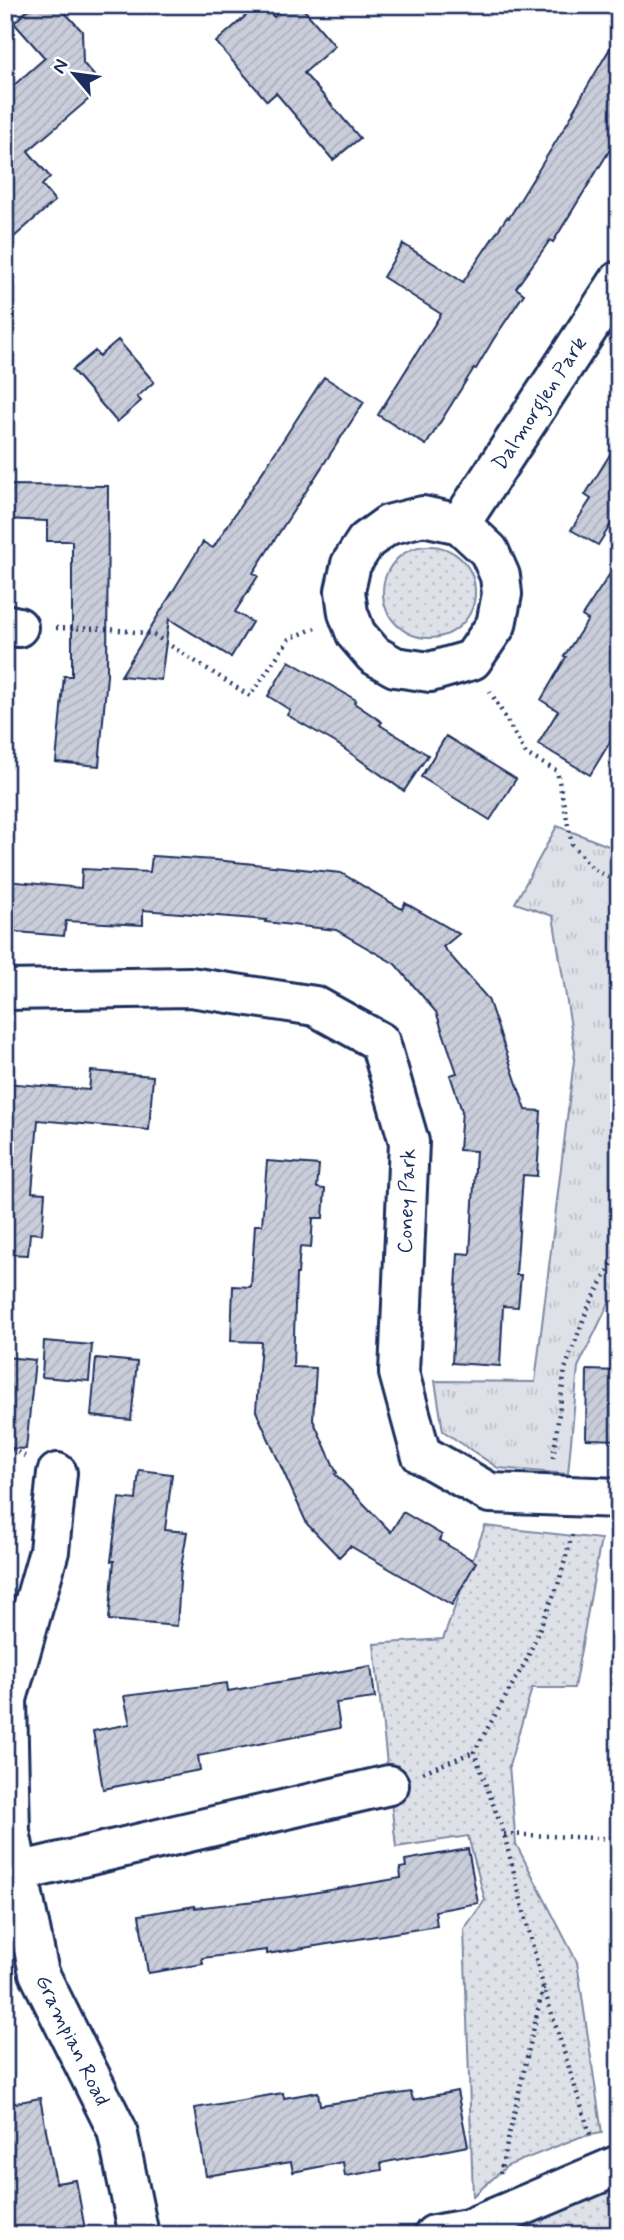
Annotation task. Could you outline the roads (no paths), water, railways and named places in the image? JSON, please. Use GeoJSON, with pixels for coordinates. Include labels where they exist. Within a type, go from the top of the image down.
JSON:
{"type":"FeatureCollection","features":[{"type":"Feature","properties":{"kind":"street","name":"Dalmorglen Park"},"geometry":{"type":"LineString","coordinates":[[460,524],[619,281]]}},
{"type":"Feature","properties":{"kind":"street"},"geometry":{"type":"LineString","coordinates":[[423,516],[460,524],[489,551],[500,576],[502,594],[496,625],[472,660],[430,672],[395,667],[374,654],[356,634],[348,613],[345,591],[351,564],[366,541],[388,525],[423,516]]}},
{"type":"Feature","properties":{"kind":"street","name":"Coney Park"},"geometry":{"type":"LineString","coordinates":[[5,990],[190,987],[315,1006],[380,1042],[409,1142],[399,1373],[421,1454],[490,1493],[619,1498]]}},
{"type":"Feature","properties":{"kind":"street","name":"Grampian Road"},"geometry":{"type":"LineString","coordinates":[[57,1472],[49,1551],[7,1699],[10,1832],[39,1973],[117,2130],[139,2235]]}},
{"type":"Feature","properties":{"kind":"street"},"geometry":{"type":"LineString","coordinates":[[18,1872],[389,1785]]}},
{"type":"Feature","properties":{"kind":"street"},"geometry":{"type":"LineString","coordinates":[[434,2235],[468,2229],[611,2168]]}}]}
